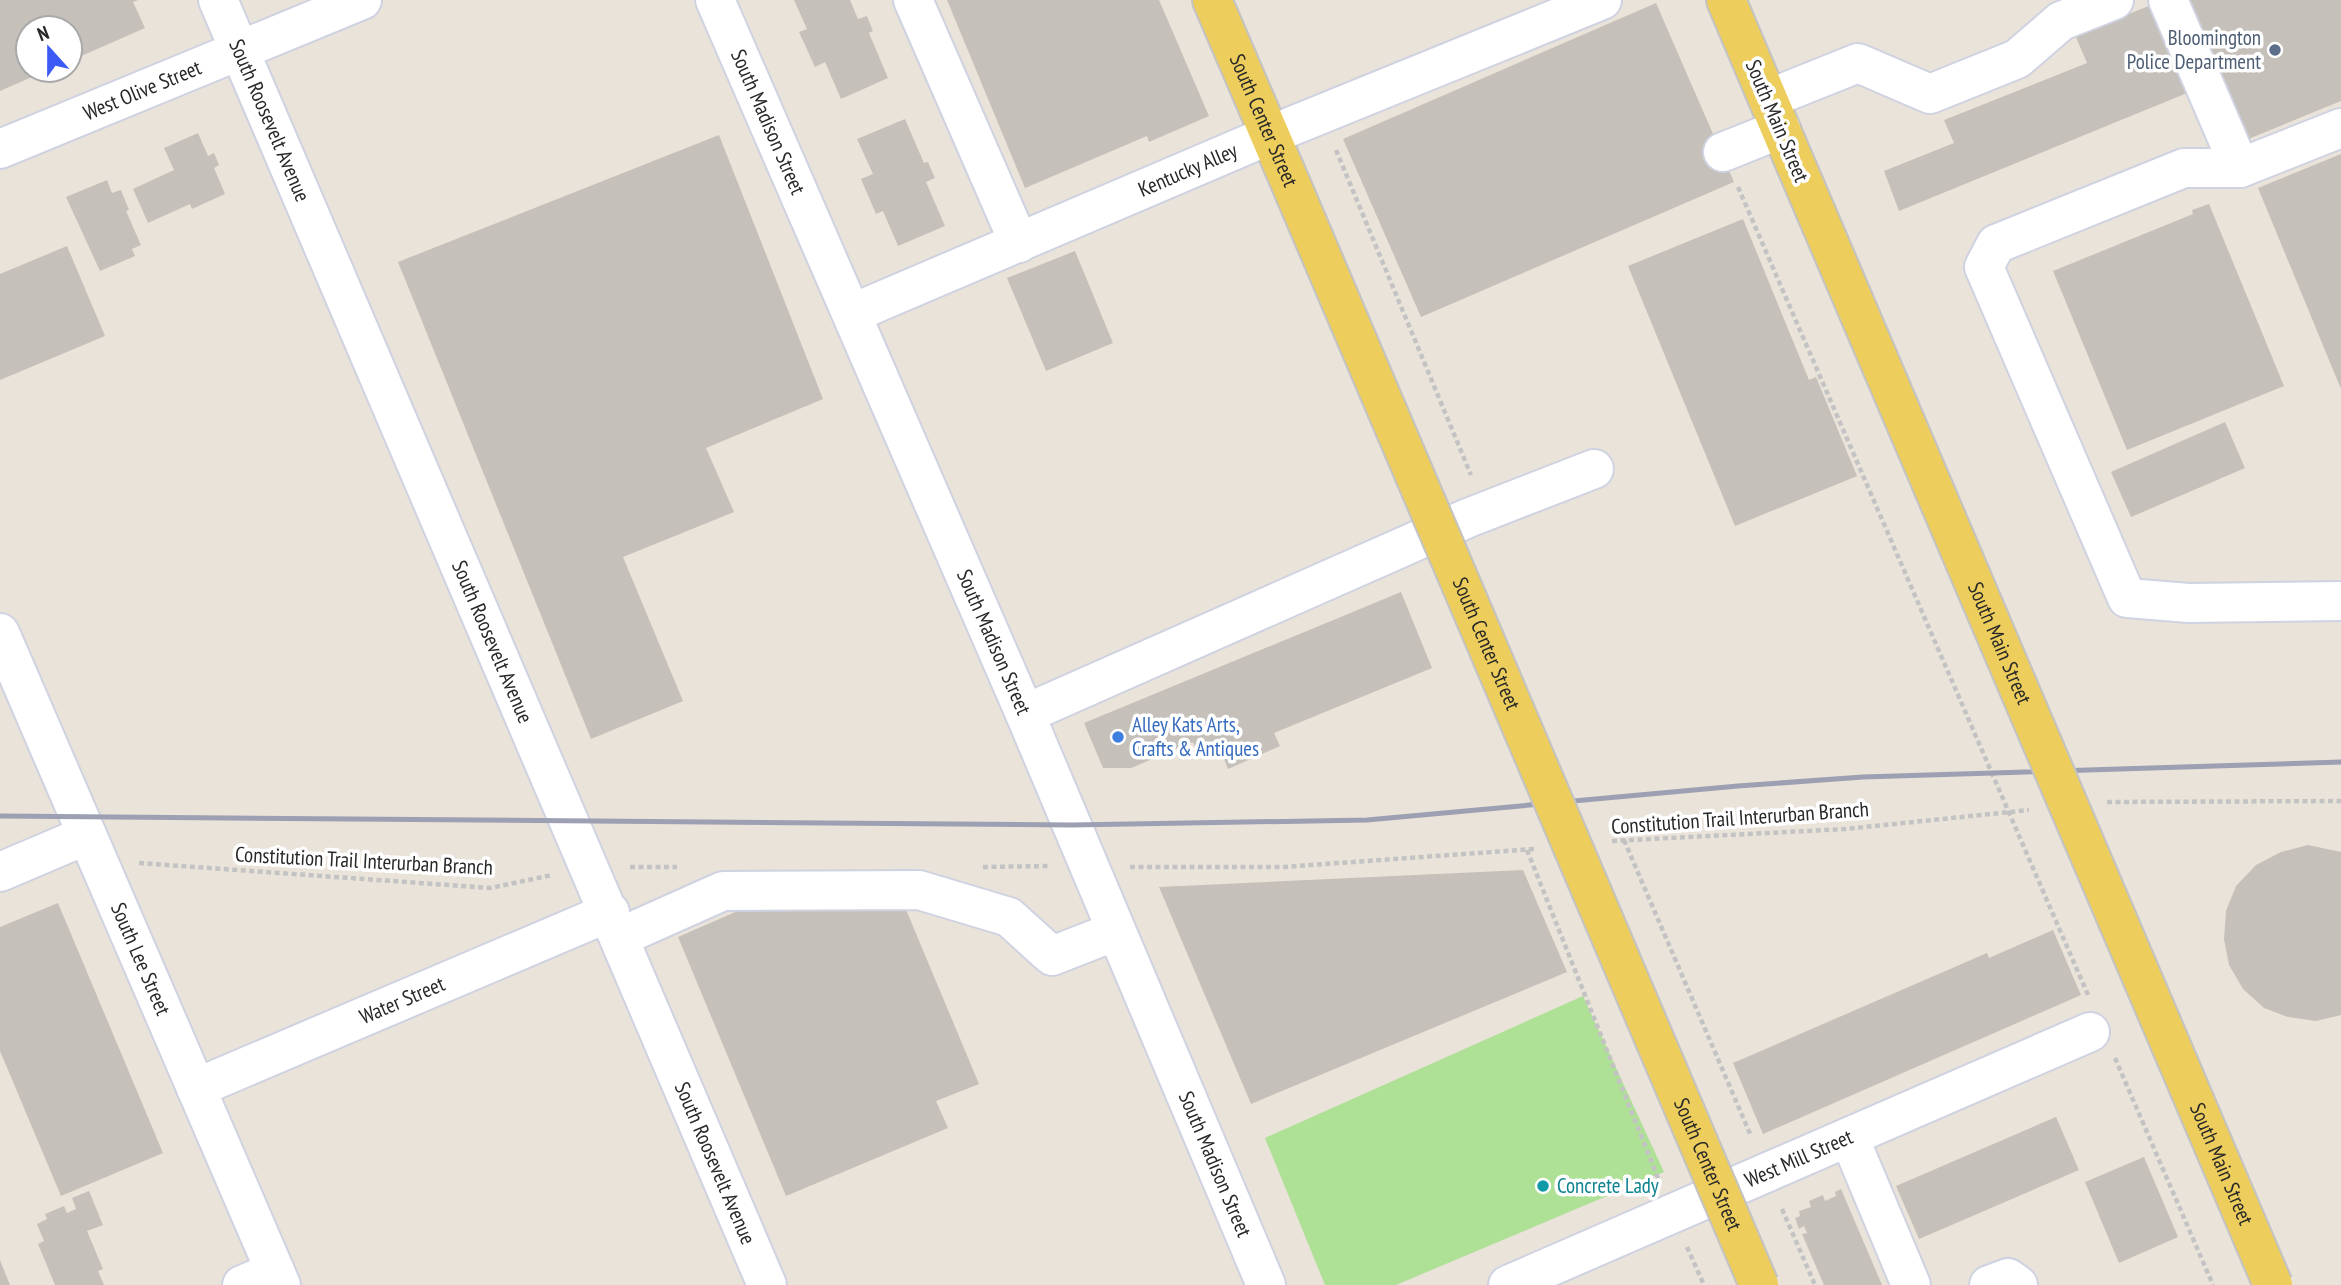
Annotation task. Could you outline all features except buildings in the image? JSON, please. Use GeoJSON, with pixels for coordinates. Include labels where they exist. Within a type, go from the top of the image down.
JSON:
{"type":"FeatureCollection","features":[{"type":"Feature","properties":{"kind":"main road","name":"South Center Street"},"geometry":{"type":"LineString","coordinates":[[1212,0],[1759,1285]]}},
{"type":"Feature","properties":{"kind":"main road","name":"South Main Street"},"geometry":{"type":"LineString","coordinates":[[1726,0],[2273,1285]]}},
{"type":"Feature","properties":{"kind":"street","name":"South Roosevelt Avenue"},"geometry":{"type":"LineString","coordinates":[[218,0],[767,1285]]}},
{"type":"Feature","properties":{"kind":"street","name":"West Olive Street"},"geometry":{"type":"LineString","coordinates":[[0,149],[362,0]]}},
{"type":"Feature","properties":{"kind":"street","name":"South Madison Street"},"geometry":{"type":"LineString","coordinates":[[715,0],[1025,714],[1266,1285]]}},
{"type":"Feature","properties":{"kind":"street"},"geometry":{"type":"LineString","coordinates":[[913,0],[1019,243]]}},
{"type":"Feature","properties":{"kind":"street","name":"Kentucky Alley"},"geometry":{"type":"LineString","coordinates":[[853,313],[1270,135],[1602,0]]}},
{"type":"Feature","properties":{"kind":"street"},"geometry":{"type":"LineString","coordinates":[[1723,152],[1781,130],[1858,63],[1930,94],[2017,59],[2062,21],[2114,0]]}},
{"type":"Feature","properties":{"kind":"street"},"geometry":{"type":"LineString","coordinates":[[2168,0],[2240,168]]}},
{"type":"Feature","properties":{"kind":"street"},"geometry":{"type":"LineString","coordinates":[[2341,128],[2240,168],[2184,169],[1996,244],[1984,267],[2127,598],[2189,603],[2341,601]]}},
{"type":"Feature","properties":{"kind":"street"},"geometry":{"type":"LineString","coordinates":[[1025,714],[1486,512],[1594,469]]}},
{"type":"Feature","properties":{"kind":"street","name":"South Lee Street"},"geometry":{"type":"LineString","coordinates":[[0,634],[196,1088],[266,1280]]}},
{"type":"Feature","properties":{"kind":"street"},"geometry":{"type":"LineString","coordinates":[[0,872],[87,835]]}},
{"type":"Feature","properties":{"kind":"street","name":"Water Street"},"geometry":{"type":"LineString","coordinates":[[196,1088],[615,925],[723,891],[919,890],[1009,917],[1052,956],[1116,931]]}},
{"type":"Feature","properties":{"kind":"street","name":"West Mill Street"},"geometry":{"type":"LineString","coordinates":[[1508,1285],[2099,1031]]}},
{"type":"Feature","properties":{"kind":"street"},"geometry":{"type":"LineString","coordinates":[[1849,1137],[1911,1285]]}},
{"type":"Feature","properties":{"kind":"street"},"geometry":{"type":"LineString","coordinates":[[1989,1285],[2008,1278],[2018,1285]]}},
{"type":"Feature","properties":{"kind":"path"},"geometry":{"type":"LineString","coordinates":[[1333,142],[1486,512]]}},
{"type":"Feature","properties":{"kind":"path"},"geometry":{"type":"LineString","coordinates":[[1723,152],[2099,1031],[2213,1285]]}},
{"type":"Feature","properties":{"kind":"path"},"geometry":{"type":"LineString","coordinates":[[2101,803],[2341,801]]}},
{"type":"Feature","properties":{"kind":"path","name":"Constitution Trail Interurban Branch"},"geometry":{"type":"LineString","coordinates":[[1610,842],[1845,829],[2035,810]]}},
{"type":"Feature","properties":{"kind":"path"},"geometry":{"type":"LineString","coordinates":[[1624,840],[1815,1285]]}},
{"type":"Feature","properties":{"kind":"path"},"geometry":{"type":"LineString","coordinates":[[1140,867],[1283,867],[1541,849]]}},
{"type":"Feature","properties":{"kind":"path"},"geometry":{"type":"LineString","coordinates":[[1527,850],[1647,1154],[1704,1285]]}},
{"type":"Feature","properties":{"kind":"path","name":"Constitution Trail Interurban Branch"},"geometry":{"type":"LineString","coordinates":[[103,873],[130,863],[142,863],[490,888],[590,868],[686,867]]}},
{"type":"Feature","properties":{"kind":"path"},"geometry":{"type":"LineString","coordinates":[[972,867],[1027,867]]}},
{"type":"Feature","properties":{"kind":"green space"},"geometry":{"type":"Polygon","coordinates":[[[1583,996],[1664,1172],[1396,1285],[1325,1285],[1265,1138],[1583,996]]]}},
{"type":"Feature","properties":{"kind":"railway"},"geometry":{"type":"LineString","coordinates":[[0,816],[1072,825],[1367,820],[1863,777],[2341,762]]}},
{"type":"Feature","properties":{"kind":"place","name":"Bloomington Police Department"},"geometry":{"type":"Point","coordinates":[2275,50]}},
{"type":"Feature","properties":{"kind":"place","name":"Alley Kats Arts, Crafts & Antiques"},"geometry":{"type":"Point","coordinates":[1118,737]}},
{"type":"Feature","properties":{"kind":"place","name":"Concrete Lady"},"geometry":{"type":"Point","coordinates":[1543,1186]}}]}
